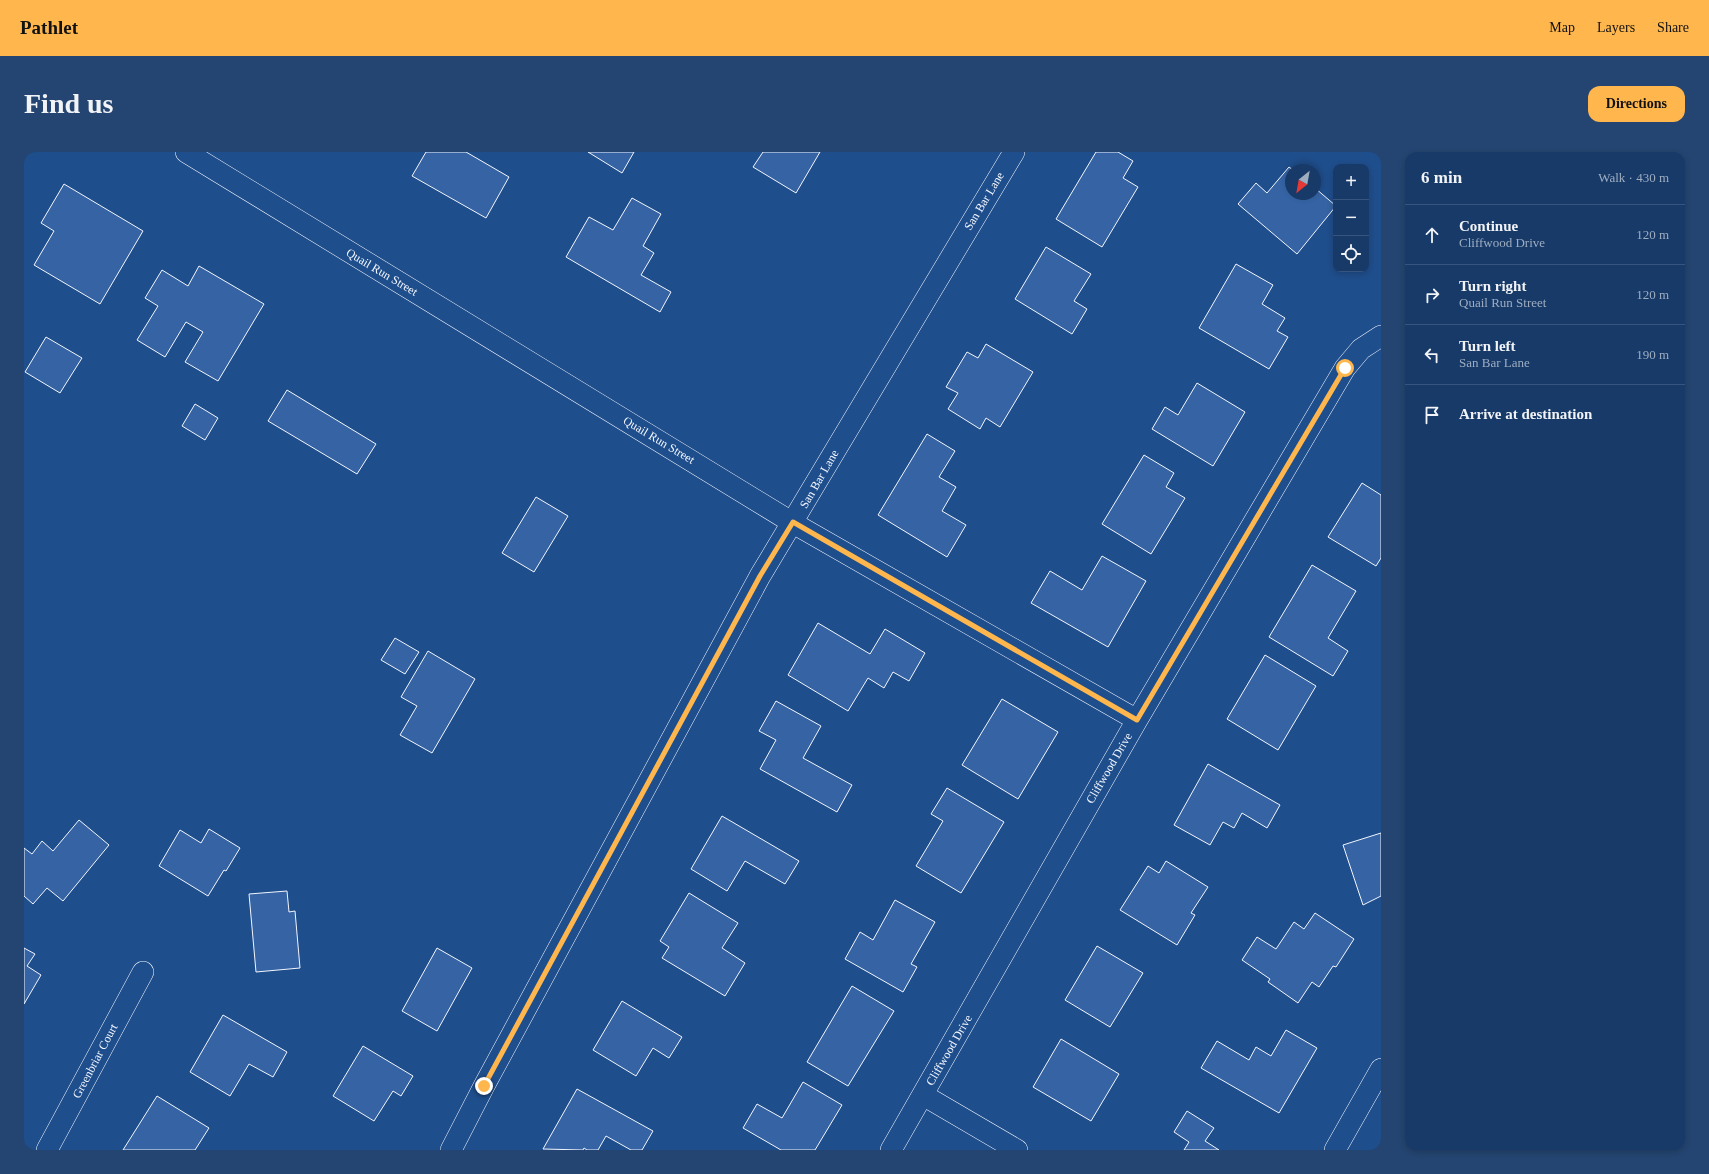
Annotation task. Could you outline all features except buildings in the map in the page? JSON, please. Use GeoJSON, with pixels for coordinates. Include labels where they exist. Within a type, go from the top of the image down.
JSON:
{"type":"FeatureCollection","features":[{"type":"Feature","properties":{"kind":"street","name":"Quail Run Street"},"geometry":{"type":"LineString","coordinates":[[186,152],[793,522],[1137,720]]}},
{"type":"Feature","properties":{"kind":"street","name":"San Bar Lane"},"geometry":{"type":"LineString","coordinates":[[451,1150],[760,576],[1014,152]]}},
{"type":"Feature","properties":{"kind":"street","name":"Cliffwood Drive"},"geometry":{"type":"LineString","coordinates":[[891,1150],[1137,720],[1345,368],[1361,349],[1380,336]]}},
{"type":"Feature","properties":{"kind":"street","name":"Greenbriar Court"},"geometry":{"type":"LineString","coordinates":[[47,1150],[144,972]]}},
{"type":"Feature","properties":{"kind":"street"},"geometry":{"type":"LineString","coordinates":[[1335,1150],[1381,1068]]}},
{"type":"Feature","properties":{"kind":"street"},"geometry":{"type":"LineString","coordinates":[[923,1095],[1017,1150]]}},
{"type":"Feature","properties":{"kind":"route"},"geometry":{"type":"LineString","coordinates":[[484,1086],[760,576],[793,522],[1137,720],[1345,368]]}}]}
